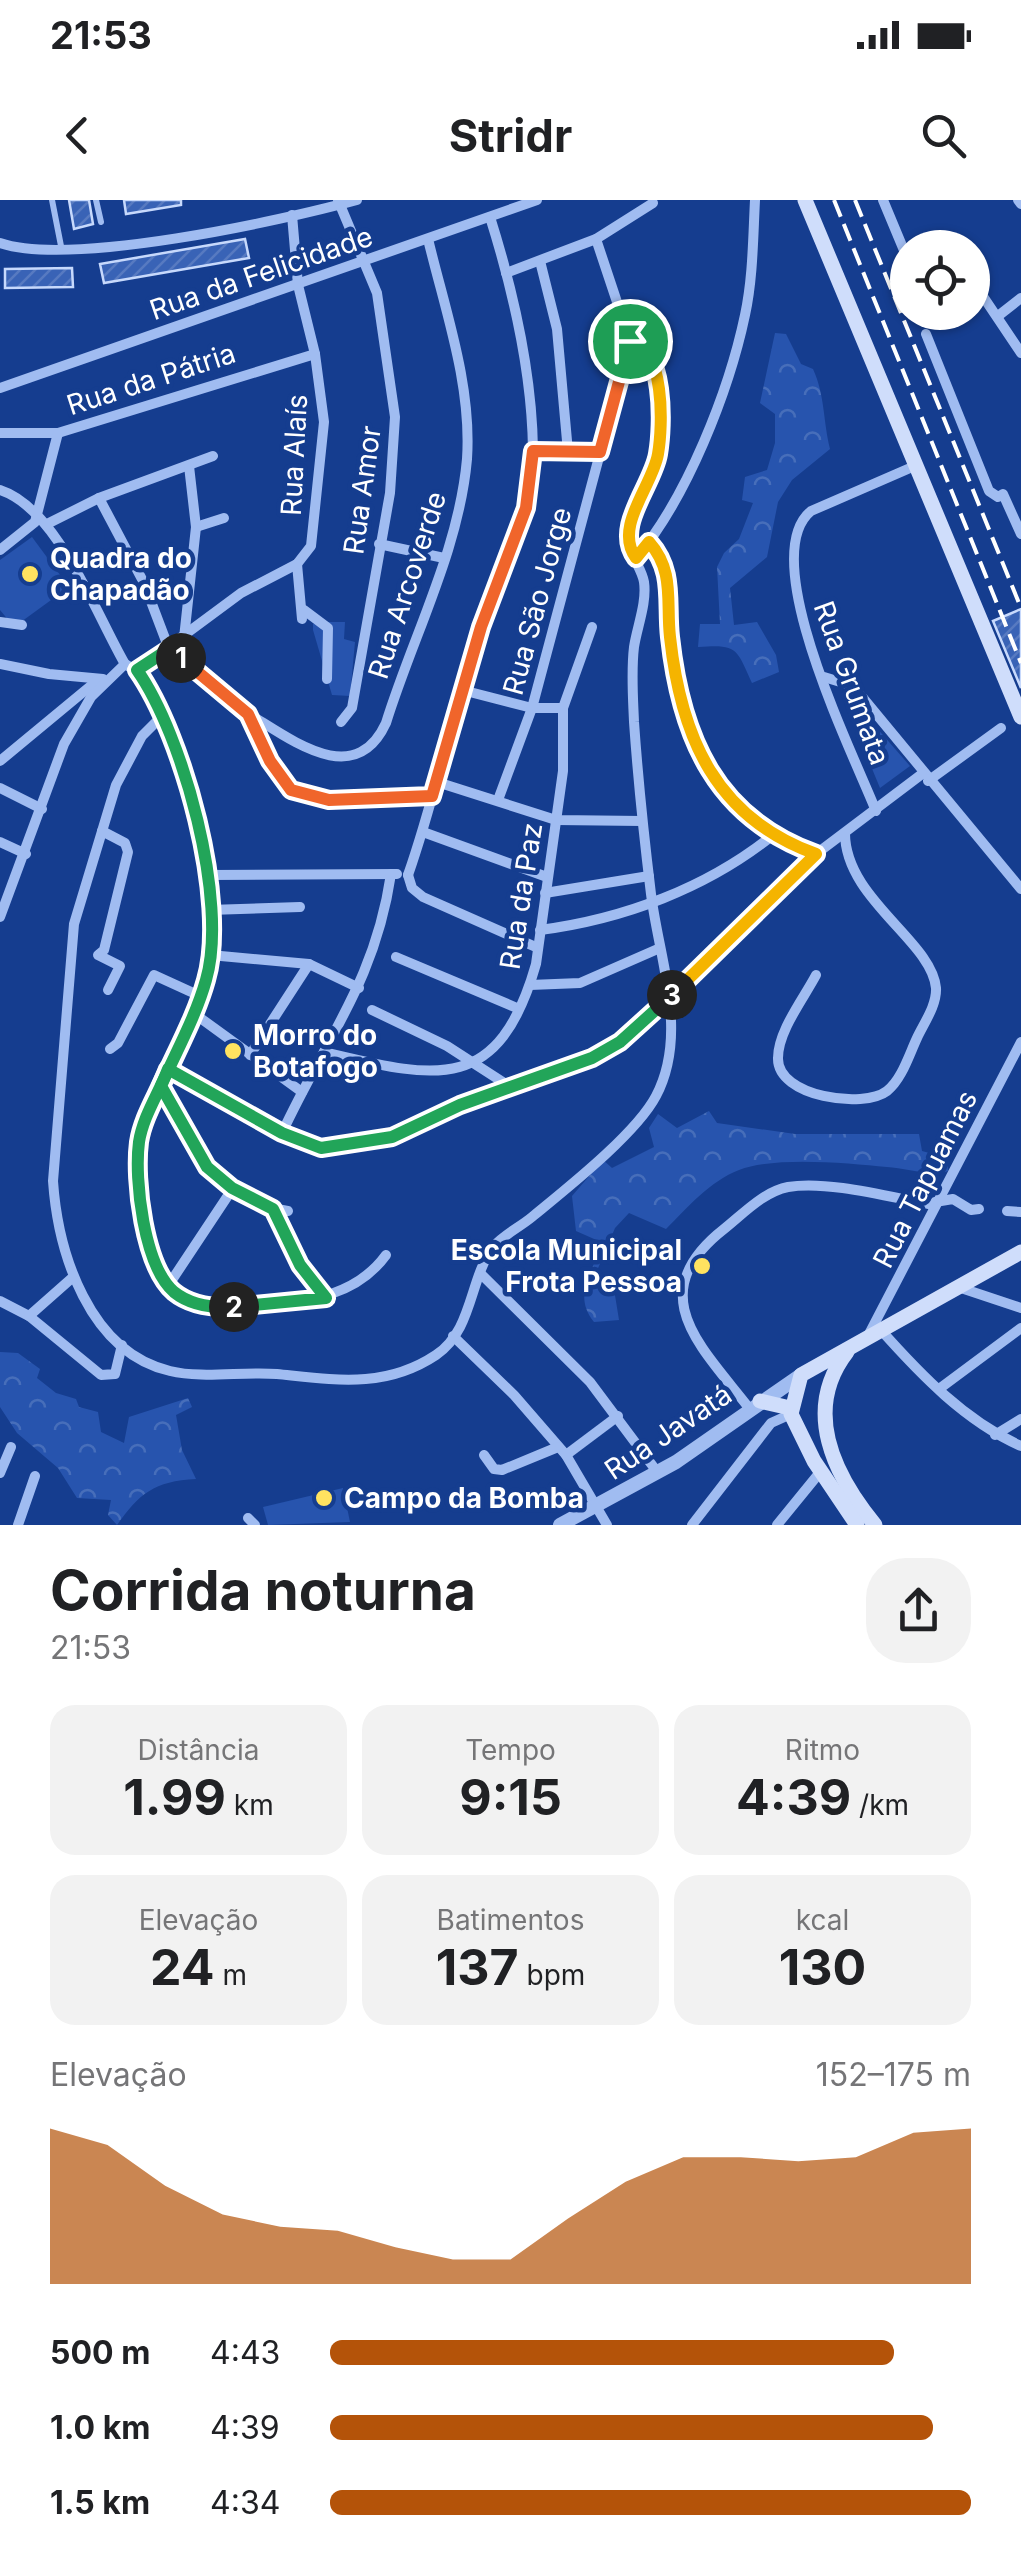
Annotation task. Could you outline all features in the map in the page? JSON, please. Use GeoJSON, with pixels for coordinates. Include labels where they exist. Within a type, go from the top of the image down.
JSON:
{"type":"FeatureCollection","features":[{"type":"Feature","properties":{"kind":"main road"},"geometry":{"type":"LineString","coordinates":[[805,200],[1021,717]]}},
{"type":"Feature","properties":{"kind":"main road"},"geometry":{"type":"LineString","coordinates":[[857,1525],[820,1471],[791,1411],[801,1375],[1021,1253]]}},
{"type":"Feature","properties":{"kind":"main road"},"geometry":{"type":"LineString","coordinates":[[852,1345],[829,1382],[824,1422],[828,1446],[840,1473],[876,1525]]}},
{"type":"Feature","properties":{"kind":"main road"},"geometry":{"type":"LineString","coordinates":[[801,1375],[829,1382]]}},
{"type":"Feature","properties":{"kind":"main road"},"geometry":{"type":"LineString","coordinates":[[754,1404],[791,1411]]}},
{"type":"Feature","properties":{"kind":"main road"},"geometry":{"type":"LineString","coordinates":[[810,1453],[820,1453],[828,1446]]}},
{"type":"Feature","properties":{"kind":"street"},"geometry":{"type":"LineString","coordinates":[[0,242],[62,251],[356,200]]}},
{"type":"Feature","properties":{"kind":"street","name":"Rua da Felicidade"},"geometry":{"type":"LineString","coordinates":[[0,388],[536,200]]}},
{"type":"Feature","properties":{"kind":"street"},"geometry":{"type":"LineString","coordinates":[[636,558],[649,542],[704,438],[740,337],[755,200]]}},
{"type":"Feature","properties":{"kind":"street"},"geometry":{"type":"LineString","coordinates":[[883,200],[896,230]]}},
{"type":"Feature","properties":{"kind":"street","name":"Rua Amor"},"geometry":{"type":"LineString","coordinates":[[339,202],[366,260],[385,330],[396,454],[352,708],[341,722]]}},
{"type":"Feature","properties":{"kind":"street"},"geometry":{"type":"LineString","coordinates":[[506,273],[596,239],[653,203]]}},
{"type":"Feature","properties":{"kind":"street","name":"Rua Alaís"},"geometry":{"type":"LineString","coordinates":[[292,214],[298,285],[315,354],[324,422],[311,546],[297,564]]}},
{"type":"Feature","properties":{"kind":"street"},"geometry":{"type":"LineString","coordinates":[[490,217],[506,273],[533,451],[526,508],[462,690],[408,875],[412,888],[423,897],[538,948]]}},
{"type":"Feature","properties":{"kind":"street","name":"Rua Arcoverde"},"geometry":{"type":"LineString","coordinates":[[248,714],[327,755],[354,758],[367,752],[386,723],[461,500],[466,418],[428,239]]}},
{"type":"Feature","properties":{"kind":"street"},"geometry":{"type":"LineString","coordinates":[[163,716],[127,759],[70,944],[54,1158],[54,1212],[72,1278],[122,1345],[140,1360],[174,1372],[252,1372],[374,1382],[440,1353],[464,1322],[495,1245],[571,1186],[656,1097],[664,1070],[671,996],[652,902],[642,821],[633,669],[644,580],[630,547],[658,453],[658,398],[653,357],[648,348],[630,341],[596,239]]}},
{"type":"Feature","properties":{"kind":"street"},"geometry":{"type":"LineString","coordinates":[[540,261],[556,329],[568,452]]}},
{"type":"Feature","properties":{"kind":"street"},"geometry":{"type":"LineString","coordinates":[[998,316],[1021,298]]}},
{"type":"Feature","properties":{"kind":"street"},"geometry":{"type":"LineString","coordinates":[[990,305],[1021,353]]}},
{"type":"Feature","properties":{"kind":"street"},"geometry":{"type":"LineString","coordinates":[[926,334],[989,491],[998,497],[1004,494],[1021,534]]}},
{"type":"Feature","properties":{"kind":"street","name":"Rua São Jorge"},"geometry":{"type":"LineString","coordinates":[[498,800],[532,708],[630,341]]}},
{"type":"Feature","properties":{"kind":"street","name":"Rua da Pátria"},"geometry":{"type":"LineString","coordinates":[[0,433],[58,434],[315,354]]}},
{"type":"Feature","properties":{"kind":"street"},"geometry":{"type":"LineString","coordinates":[[0,550],[34,522],[58,434]]}},
{"type":"Feature","properties":{"kind":"street"},"geometry":{"type":"LineString","coordinates":[[533,451],[600,452]]}},
{"type":"Feature","properties":{"kind":"street"},"geometry":{"type":"LineString","coordinates":[[46,524],[99,498],[212,456]]}},
{"type":"Feature","properties":{"kind":"street"},"geometry":{"type":"LineString","coordinates":[[184,638],[196,527],[188,466]]}},
{"type":"Feature","properties":{"kind":"street","name":"Rua Grumata"},"geometry":{"type":"LineString","coordinates":[[876,811],[798,606],[796,533],[800,520],[917,466]]}},
{"type":"Feature","properties":{"kind":"street"},"geometry":{"type":"LineString","coordinates":[[0,490],[36,511],[46,524],[124,664],[137,670],[163,716],[193,806],[208,875],[210,956],[200,996],[145,1118],[139,1174],[152,1252],[168,1286],[190,1302],[217,1308],[326,1298],[370,1273],[386,1255]]}},
{"type":"Feature","properties":{"kind":"street"},"geometry":{"type":"LineString","coordinates":[[99,498],[144,584],[169,649],[248,714],[280,778],[306,798],[432,796]]}},
{"type":"Feature","properties":{"kind":"street"},"geometry":{"type":"LineString","coordinates":[[196,527],[224,518]]}},
{"type":"Feature","properties":{"kind":"street"},"geometry":{"type":"LineString","coordinates":[[649,542],[668,570],[675,671],[702,757],[741,814],[773,836],[816,854]]}},
{"type":"Feature","properties":{"kind":"street"},"geometry":{"type":"LineString","coordinates":[[378,544],[444,558]]}},
{"type":"Feature","properties":{"kind":"street"},"geometry":{"type":"LineString","coordinates":[[137,670],[241,593],[297,564],[303,614],[328,628],[326,680]]}},
{"type":"Feature","properties":{"kind":"street"},"geometry":{"type":"LineString","coordinates":[[0,622],[22,625]]}},
{"type":"Feature","properties":{"kind":"street","name":"Rua da Paz"},"geometry":{"type":"LineString","coordinates":[[476,1063],[494,1047],[530,985],[563,772],[564,708],[592,627]]}},
{"type":"Feature","properties":{"kind":"street"},"geometry":{"type":"LineString","coordinates":[[0,664],[103,679]]}},
{"type":"Feature","properties":{"kind":"street"},"geometry":{"type":"LineString","coordinates":[[0,761],[124,664]]}},
{"type":"Feature","properties":{"kind":"street"},"geometry":{"type":"LineString","coordinates":[[824,677],[855,691],[1021,889]]}},
{"type":"Feature","properties":{"kind":"street"},"geometry":{"type":"LineString","coordinates":[[0,917],[4,895],[26,854],[64,744],[103,679]]}},
{"type":"Feature","properties":{"kind":"street"},"geometry":{"type":"LineString","coordinates":[[462,690],[532,708],[564,708]]}},
{"type":"Feature","properties":{"kind":"street"},"geometry":{"type":"LineString","coordinates":[[168,1069],[282,1133],[321,1148],[392,1137],[509,1086],[552,1076],[620,1042],[816,854],[1001,728]]}},
{"type":"Feature","properties":{"kind":"street"},"geometry":{"type":"LineString","coordinates":[[437,782],[556,820],[642,821]]}},
{"type":"Feature","properties":{"kind":"street"},"geometry":{"type":"LineString","coordinates":[[0,788],[42,809]]}},
{"type":"Feature","properties":{"kind":"street"},"geometry":{"type":"LineString","coordinates":[[102,831],[125,843],[128,852],[104,950],[98,955],[120,966],[108,990]]}},
{"type":"Feature","properties":{"kind":"street"},"geometry":{"type":"LineString","coordinates":[[422,832],[547,877]]}},
{"type":"Feature","properties":{"kind":"street"},"geometry":{"type":"LineString","coordinates":[[816,975],[787,1030],[778,1059],[782,1073],[798,1090],[858,1099],[877,1097],[897,1081],[936,989],[928,968],[854,871],[845,851],[845,833]]}},
{"type":"Feature","properties":{"kind":"street"},"geometry":{"type":"LineString","coordinates":[[540,930],[652,902],[728,869],[773,836]]}},
{"type":"Feature","properties":{"kind":"street"},"geometry":{"type":"LineString","coordinates":[[0,842],[26,854]]}},
{"type":"Feature","properties":{"kind":"street"},"geometry":{"type":"LineString","coordinates":[[282,1133],[376,950],[391,874]]}},
{"type":"Feature","properties":{"kind":"street"},"geometry":{"type":"LineString","coordinates":[[208,875],[408,875]]}},
{"type":"Feature","properties":{"kind":"street"},"geometry":{"type":"LineString","coordinates":[[545,893],[649,876]]}},
{"type":"Feature","properties":{"kind":"street"},"geometry":{"type":"LineString","coordinates":[[209,910],[300,906]]}},
{"type":"Feature","properties":{"kind":"street"},"geometry":{"type":"LineString","coordinates":[[530,985],[580,983],[660,948]]}},
{"type":"Feature","properties":{"kind":"street"},"geometry":{"type":"LineString","coordinates":[[210,956],[309,964],[359,988]]}},
{"type":"Feature","properties":{"kind":"street"},"geometry":{"type":"LineString","coordinates":[[396,957],[517,1008]]}},
{"type":"Feature","properties":{"kind":"street"},"geometry":{"type":"LineString","coordinates":[[250,1055],[309,964]]}},
{"type":"Feature","properties":{"kind":"street"},"geometry":{"type":"LineString","coordinates":[[110,1049],[154,975],[200,996]]}},
{"type":"Feature","properties":{"kind":"street"},"geometry":{"type":"LineString","coordinates":[[372,1010],[476,1063],[509,1086]]}},
{"type":"Feature","properties":{"kind":"street"},"geometry":{"type":"LineString","coordinates":[[192,1012],[302,1092]]}},
{"type":"Feature","properties":{"kind":"street","name":"Rua Tapuamas"},"geometry":{"type":"LineString","coordinates":[[874,1332],[934,1204],[1021,1042]]}},
{"type":"Feature","properties":{"kind":"street"},"geometry":{"type":"LineString","coordinates":[[324,1052],[411,1073],[444,1072],[476,1063]]}},
{"type":"Feature","properties":{"kind":"street"},"geometry":{"type":"LineString","coordinates":[[161,1086],[207,1167],[232,1188],[273,1209],[288,1211]]}},
{"type":"Feature","properties":{"kind":"street"},"geometry":{"type":"LineString","coordinates":[[754,1404],[690,1331],[683,1314],[684,1274],[694,1256],[761,1199],[791,1186],[934,1204],[953,1198],[971,1207]]}},
{"type":"Feature","properties":{"kind":"street"},"geometry":{"type":"LineString","coordinates":[[168,1286],[232,1188]]}},
{"type":"Feature","properties":{"kind":"street"},"geometry":{"type":"LineString","coordinates":[[273,1209],[300,1265],[326,1298]]}},
{"type":"Feature","properties":{"kind":"street"},"geometry":{"type":"LineString","coordinates":[[1007,1211],[1021,1212]]}},
{"type":"Feature","properties":{"kind":"street"},"geometry":{"type":"LineString","coordinates":[[481,1274],[547,1334],[618,1416],[658,1472]]}},
{"type":"Feature","properties":{"kind":"street"},"geometry":{"type":"LineString","coordinates":[[29,1316],[72,1278]]}},
{"type":"Feature","properties":{"kind":"street"},"geometry":{"type":"LineString","coordinates":[[960,1288],[1021,1308]]}},
{"type":"Feature","properties":{"kind":"street"},"geometry":{"type":"LineString","coordinates":[[0,1301],[29,1316],[101,1374],[115,1374],[122,1345]]}},
{"type":"Feature","properties":{"kind":"street"},"geometry":{"type":"LineString","coordinates":[[939,1390],[1021,1328]]}},
{"type":"Feature","properties":{"kind":"street"},"geometry":{"type":"LineString","coordinates":[[874,1332],[995,1434],[1021,1446]]}},
{"type":"Feature","properties":{"kind":"street"},"geometry":{"type":"LineString","coordinates":[[453,1336],[514,1395],[562,1451],[594,1510],[607,1525]]}},
{"type":"Feature","properties":{"kind":"street","name":"Rua Javatá"},"geometry":{"type":"LineString","coordinates":[[560,1525],[658,1472],[801,1375]]}},
{"type":"Feature","properties":{"kind":"street"},"geometry":{"type":"LineString","coordinates":[[692,1525],[770,1422],[791,1411]]}},
{"type":"Feature","properties":{"kind":"street"},"geometry":{"type":"LineString","coordinates":[[484,1455],[494,1469],[502,1470],[562,1451],[618,1416]]}},
{"type":"Feature","properties":{"kind":"street"},"geometry":{"type":"LineString","coordinates":[[995,1434],[1021,1420]]}},
{"type":"Feature","properties":{"kind":"street"},"geometry":{"type":"LineString","coordinates":[[0,1474],[10,1448]]}},
{"type":"Feature","properties":{"kind":"street"},"geometry":{"type":"LineString","coordinates":[[777,1525],[820,1471]]}},
{"type":"Feature","properties":{"kind":"street"},"geometry":{"type":"LineString","coordinates":[[18,1525],[35,1476]]}},
{"type":"Feature","properties":{"kind":"lane"},"geometry":{"type":"LineString","coordinates":[[52,200],[62,251]]}},
{"type":"Feature","properties":{"kind":"lane"},"geometry":{"type":"LineString","coordinates":[[96,200],[101,222]]}},
{"type":"Feature","properties":{"kind":"green space"},"geometry":{"type":"Polygon","coordinates":[[[775,333],[786,334],[801,364],[813,369],[830,449],[792,480],[778,502],[767,557],[730,588],[734,625],[757,622],[776,655],[779,672],[752,683],[734,651],[721,646],[698,647],[700,624],[720,624],[717,567],[724,553],[739,539],[753,503],[742,500],[745,477],[767,470],[775,443],[775,414],[760,403],[775,333]]]}},
{"type":"Feature","properties":{"kind":"green space","name":"Quadra do Chapadão"},"geometry":{"type":"Polygon","coordinates":[[[32,537],[69,587],[14,627],[0,610],[0,560],[32,537]]]}},
{"type":"Feature","properties":{"kind":"green space"},"geometry":{"type":"Polygon","coordinates":[[[345,622],[344,639],[355,642],[350,696],[332,695],[313,630],[313,624],[345,622]]]}},
{"type":"Feature","properties":{"kind":"green space"},"geometry":{"type":"Polygon","coordinates":[[[847,694],[910,766],[880,788],[842,696],[847,694]]]}},
{"type":"Feature","properties":{"kind":"green space"},"geometry":{"type":"Polygon","coordinates":[[[709,1111],[717,1123],[795,1134],[919,1134],[922,1151],[947,1158],[948,1171],[926,1173],[832,1162],[771,1163],[739,1170],[718,1181],[666,1229],[629,1213],[615,1228],[596,1273],[612,1277],[619,1320],[594,1322],[587,1311],[585,1292],[601,1242],[576,1231],[572,1196],[603,1160],[612,1168],[654,1147],[649,1128],[658,1114],[677,1128],[709,1111]]]}},
{"type":"Feature","properties":{"kind":"green space"},"geometry":{"type":"Polygon","coordinates":[[[0,1352],[18,1353],[40,1369],[37,1378],[56,1393],[76,1399],[79,1407],[98,1412],[101,1432],[124,1443],[129,1417],[188,1398],[192,1407],[176,1415],[182,1450],[196,1479],[149,1491],[117,1525],[108,1515],[111,1500],[77,1498],[58,1468],[17,1433],[0,1407],[0,1352]]]}},
{"type":"Feature","properties":{"kind":"green space","name":"Campo da Bomba"},"geometry":{"type":"Polygon","coordinates":[[[343,1488],[350,1522],[268,1525],[263,1507],[343,1488]]]}},
{"type":"Feature","properties":{"kind":"building"},"geometry":{"type":"Polygon","coordinates":[[[69,200],[89,200],[93,224],[74,229],[69,200]]]}},
{"type":"Feature","properties":{"kind":"building"},"geometry":{"type":"Polygon","coordinates":[[[124,200],[181,200],[181,205],[126,214],[124,200]]]}},
{"type":"Feature","properties":{"kind":"building"},"geometry":{"type":"Polygon","coordinates":[[[245,239],[249,258],[104,283],[100,264],[245,239]]]}},
{"type":"Feature","properties":{"kind":"building"},"geometry":{"type":"Polygon","coordinates":[[[72,268],[73,287],[5,288],[5,269],[72,268]]]}},
{"type":"Feature","properties":{"kind":"building"},"geometry":{"type":"Polygon","coordinates":[[[1021,609],[1021,688],[993,621],[1021,609]]]}},
{"type":"Feature","properties":{"kind":"railway"},"geometry":{"type":"LineString","coordinates":[[834,200],[1021,663]]}},
{"type":"Feature","properties":{"kind":"railway"},"geometry":{"type":"LineString","coordinates":[[855,200],[1021,608]]}},
{"type":"Feature","properties":{"kind":"place","name":"Quadra do Chapadão"},"geometry":{"type":"Point","coordinates":[30,574]}},
{"type":"Feature","properties":{"kind":"place","name":"Morro do Botafogo"},"geometry":{"type":"Point","coordinates":[233,1051]}},
{"type":"Feature","properties":{"kind":"place","name":"Escola Municipal Frota Pessoa"},"geometry":{"type":"Point","coordinates":[702,1266]}},
{"type":"Feature","properties":{"kind":"place","name":"Campo da Bomba"},"geometry":{"type":"Point","coordinates":[324,1498]}},
{"type":"Feature","properties":{"kind":"route"},"geometry":{"type":"LineString","coordinates":[[630,341],[600,452],[533,451],[526,508],[481,627],[432,796],[306,798],[280,778],[248,714],[169,649],[137,670],[150,688],[177,755],[208,875],[207,978],[200,996],[192,1012],[168,1069],[161,1086],[207,1167],[232,1188],[273,1209],[300,1265],[326,1298],[217,1308],[190,1302],[175,1293],[158,1270],[144,1218],[139,1174],[139,1143],[145,1118],[168,1069],[282,1133],[321,1148],[392,1137],[509,1086],[552,1076],[620,1042],[816,854],[773,836],[741,814],[702,757],[683,706],[670,638],[668,570],[649,542],[636,558],[630,547],[637,505],[654,471],[658,453],[656,367],[648,348],[630,341]]}}]}
